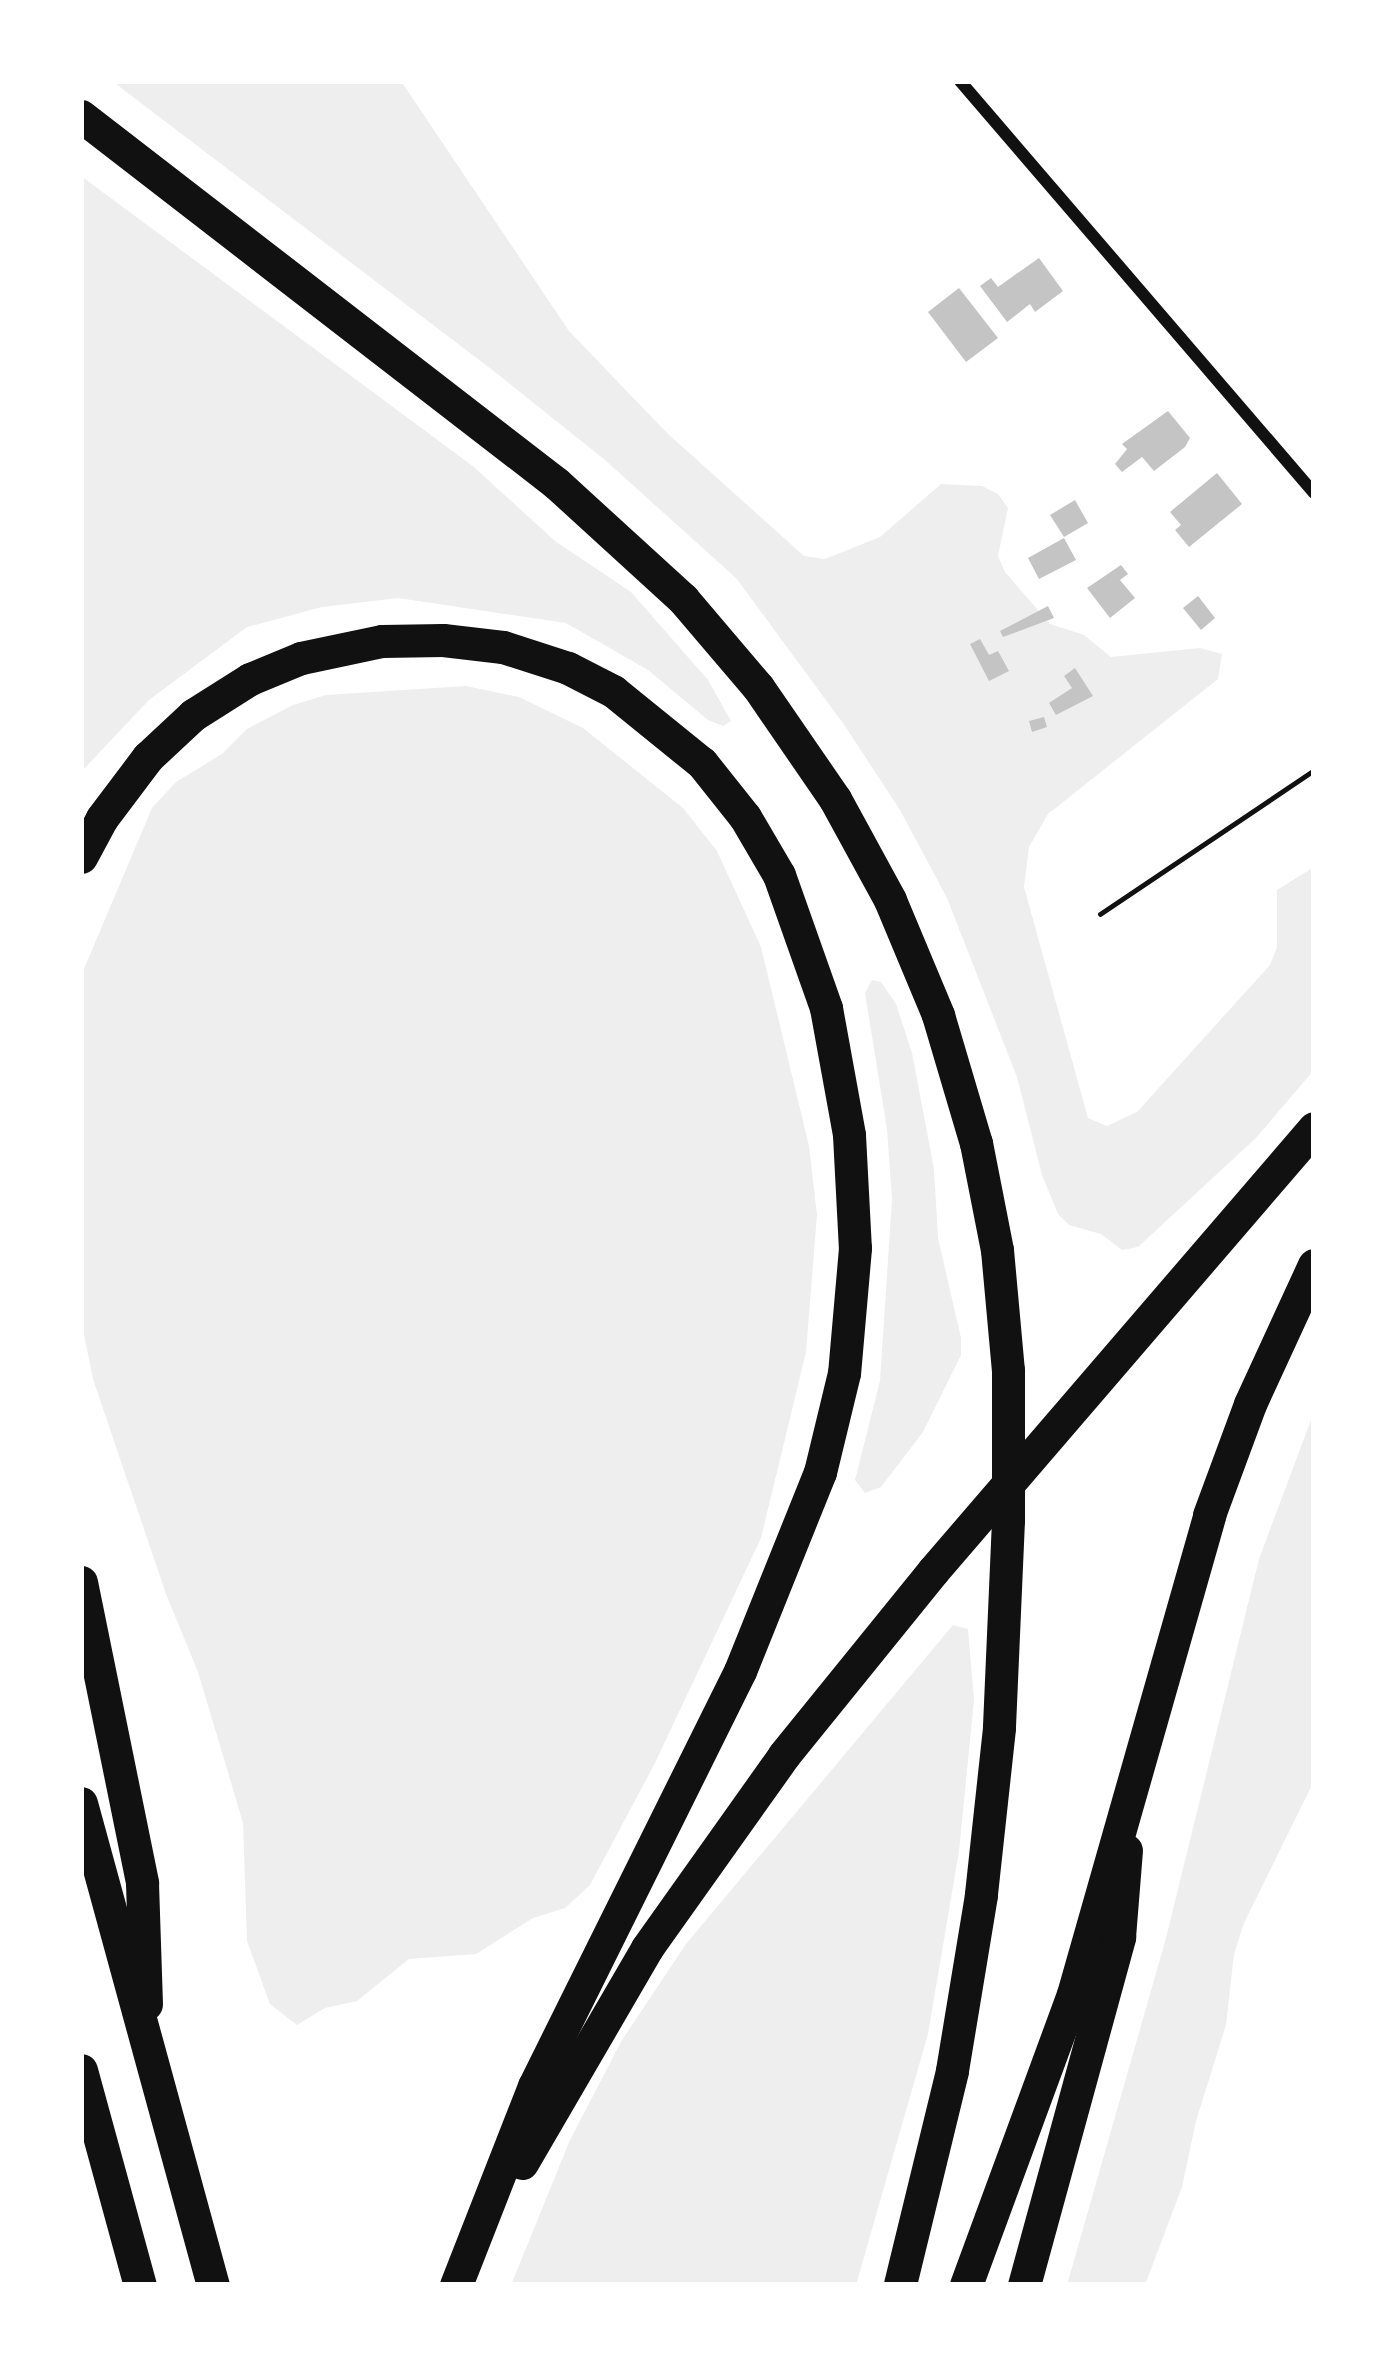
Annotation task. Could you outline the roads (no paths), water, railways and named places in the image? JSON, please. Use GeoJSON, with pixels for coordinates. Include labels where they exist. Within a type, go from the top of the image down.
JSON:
{"type":"FeatureCollection","features":[{"type":"Feature","properties":{"kind":"highway"},"geometry":{"type":"LineString","coordinates":[[81,116],[556,483],[683,599],[758,687],[819,772],[890,900],[932,1000],[976,1144],[997,1250],[1008,1370],[1008,1520],[999,1728],[981,1895],[952,2071],[900,2285]]}},
{"type":"Feature","properties":{"kind":"highway"},"geometry":{"type":"LineString","coordinates":[[81,857],[102,818],[148,757],[194,715],[250,679],[301,658],[382,641],[443,640],[503,647],[568,668],[613,691],[702,763],[745,818],[779,875],[826,1008],[849,1135],[855,1248],[844,1373],[820,1472],[759,1631],[534,2086],[459,2285]]}},
{"type":"Feature","properties":{"kind":"highway"},"geometry":{"type":"LineString","coordinates":[[459,2285],[545,2120],[676,1903],[784,1755],[948,1554],[1314,1128]]}},
{"type":"Feature","properties":{"kind":"highway"},"geometry":{"type":"LineString","coordinates":[[966,2285],[1048,2070],[1216,1493],[1269,1358],[1314,1265]]}},
{"type":"Feature","properties":{"kind":"highway"},"geometry":{"type":"LineString","coordinates":[[81,1582],[144,1898],[145,2036]]}},
{"type":"Feature","properties":{"kind":"highway"},"geometry":{"type":"LineString","coordinates":[[81,1804],[213,2285]]}},
{"type":"Feature","properties":{"kind":"highway"},"geometry":{"type":"LineString","coordinates":[[1024,2285],[1120,1937],[1127,1880],[1123,1820]]}},
{"type":"Feature","properties":{"kind":"highway"},"geometry":{"type":"LineString","coordinates":[[81,2070],[140,2285]]}},
{"type":"Feature","properties":{"kind":"street"},"geometry":{"type":"LineString","coordinates":[[960,81],[1314,493]]}}]}
